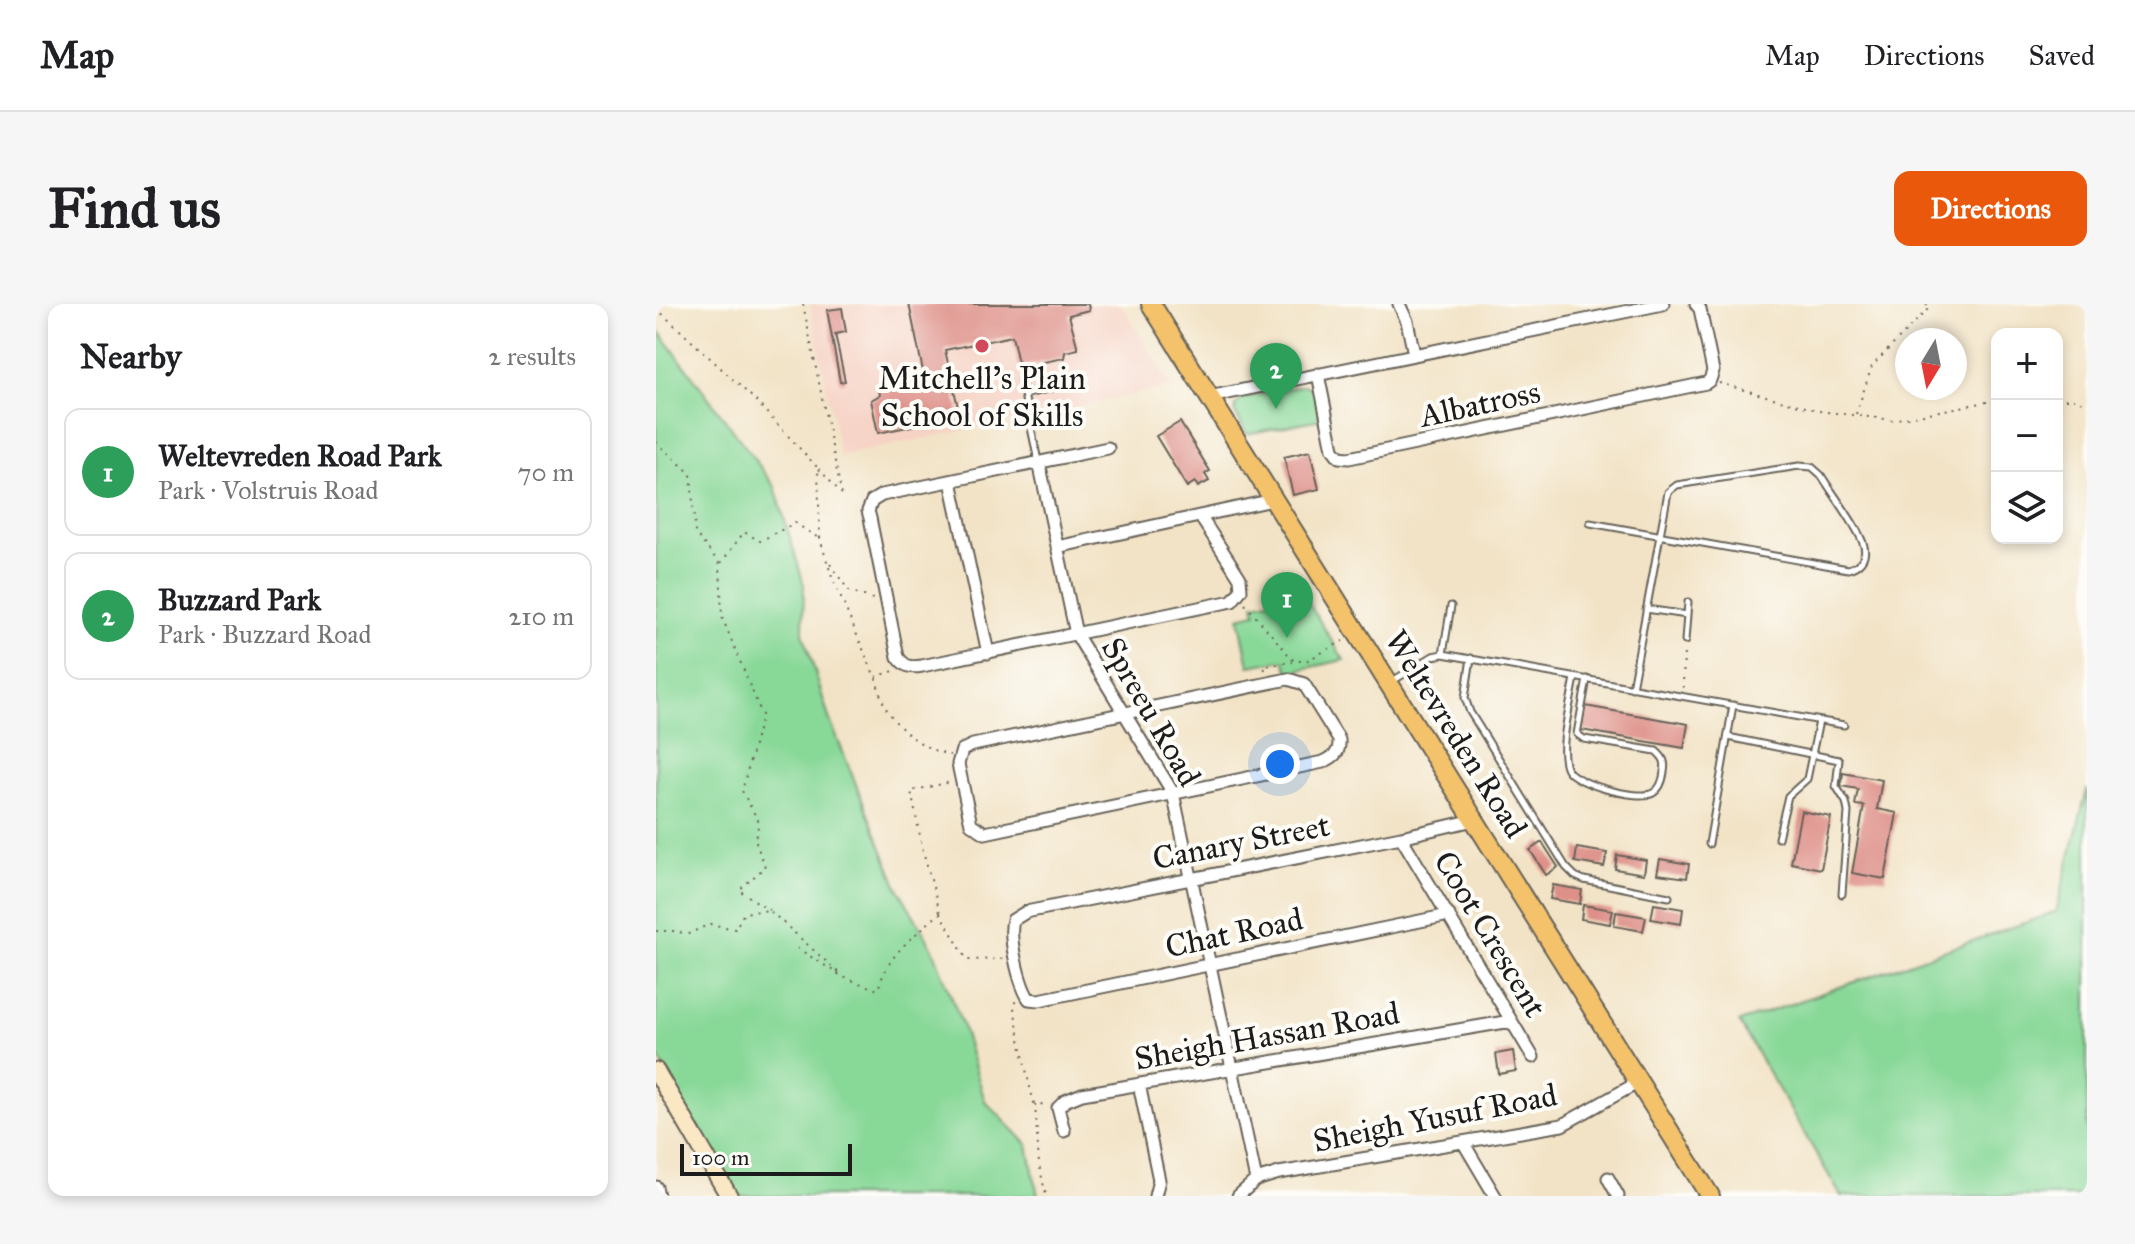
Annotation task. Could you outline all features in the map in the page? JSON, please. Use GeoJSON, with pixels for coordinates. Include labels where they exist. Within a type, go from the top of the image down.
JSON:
{"type":"FeatureCollection","features":[{"type":"Feature","properties":{"kind":"main road","name":"Weltevreden Road"},"geometry":{"type":"LineString","coordinates":[[1151,304],[1710,1196]]}},
{"type":"Feature","properties":{"kind":"street"},"geometry":{"type":"LineString","coordinates":[[1399,304],[1407,321],[1414,354]]}},
{"type":"Feature","properties":{"kind":"street"},"geometry":{"type":"LineString","coordinates":[[1209,397],[1663,304]]}},
{"type":"Feature","properties":{"kind":"street"},"geometry":{"type":"LineString","coordinates":[[1696,304],[1700,309],[1712,378]]}},
{"type":"Feature","properties":{"kind":"street","name":"Albatross"},"geometry":{"type":"LineString","coordinates":[[1318,374],[1333,449],[1339,457],[1346,459],[1706,383],[1712,378]]}},
{"type":"Feature","properties":{"kind":"street"},"geometry":{"type":"LineString","coordinates":[[1108,448],[882,495],[872,501],[868,511],[898,657],[902,663],[914,667],[1224,603],[1238,596],[1242,584],[1200,516]]}},
{"type":"Feature","properties":{"kind":"street","name":"Spreeu Road"},"geometry":{"type":"LineString","coordinates":[[1039,462],[1076,634],[1173,793],[1256,1180]]}},
{"type":"Feature","properties":{"kind":"street"},"geometry":{"type":"LineString","coordinates":[[951,481],[988,653]]}},
{"type":"Feature","properties":{"kind":"street"},"geometry":{"type":"LineString","coordinates":[[1057,547],[1273,500]]}},
{"type":"Feature","properties":{"kind":"street"},"geometry":{"type":"LineString","coordinates":[[1293,679],[1304,684],[1339,740],[1340,748],[1335,757],[1323,762],[985,833],[971,824],[959,756],[962,750],[973,745],[1293,679]]}},
{"type":"Feature","properties":{"kind":"street","name":"Canary Street"},"geometry":{"type":"LineString","coordinates":[[1016,957],[1011,926],[1017,915],[1474,820]]}},
{"type":"Feature","properties":{"kind":"street","name":"Coot Crescent"},"geometry":{"type":"LineString","coordinates":[[1401,837],[1533,1057]]}},
{"type":"Feature","properties":{"kind":"street","name":"Chat Road"},"geometry":{"type":"LineString","coordinates":[[1029,999],[1039,1000],[1449,915]]}},
{"type":"Feature","properties":{"kind":"street"},"geometry":{"type":"LineString","coordinates":[[1016,957],[1023,990],[1029,999]]}},
{"type":"Feature","properties":{"kind":"street","name":"Sheigh Hassan Road"},"geometry":{"type":"LineString","coordinates":[[1058,1108],[1065,1101],[1082,1094],[1511,1021]]}},
{"type":"Feature","properties":{"kind":"street"},"geometry":{"type":"LineString","coordinates":[[656,1071],[729,1196]]}},
{"type":"Feature","properties":{"kind":"street","name":"Sheigh Yusuf Road"},"geometry":{"type":"LineString","coordinates":[[1238,1196],[1256,1180],[1279,1173],[1562,1125],[1639,1082]]}},
{"type":"Feature","properties":{"kind":"street"},"geometry":{"type":"LineString","coordinates":[[1139,1084],[1159,1180],[1155,1196]]}},
{"type":"Feature","properties":{"kind":"street"},"geometry":{"type":"LineString","coordinates":[[1058,1108],[1064,1131]]}},
{"type":"Feature","properties":{"kind":"street"},"geometry":{"type":"LineString","coordinates":[[1463,1142],[1495,1196]]}},
{"type":"Feature","properties":{"kind":"street"},"geometry":{"type":"LineString","coordinates":[[1608,1178],[1618,1196]]}},
{"type":"Feature","properties":{"kind":"street"},"geometry":{"type":"LineString","coordinates":[[656,1187],[658,1196]]}},
{"type":"Feature","properties":{"kind":"lane","name":"Spreeu Road"},"geometry":{"type":"LineString","coordinates":[[1021,380],[1039,462]]}},
{"type":"Feature","properties":{"kind":"lane"},"geometry":{"type":"LineString","coordinates":[[1024,395],[1059,386]]}},
{"type":"Feature","properties":{"kind":"lane"},"geometry":{"type":"LineString","coordinates":[[1590,523],[1660,536],[1848,569],[1857,567],[1864,553],[1864,544],[1821,475],[1812,467],[1799,466],[1681,483],[1668,492],[1660,536],[1646,609],[1632,688]]}},
{"type":"Feature","properties":{"kind":"lane"},"geometry":{"type":"LineString","coordinates":[[1685,641],[1688,602]]}},
{"type":"Feature","properties":{"kind":"lane"},"geometry":{"type":"LineString","coordinates":[[1443,654],[1451,606]]}},
{"type":"Feature","properties":{"kind":"lane"},"geometry":{"type":"LineString","coordinates":[[1646,609],[1687,615]]}},
{"type":"Feature","properties":{"kind":"lane"},"geometry":{"type":"LineString","coordinates":[[1388,683],[1433,656],[1443,654],[1844,725]]}},
{"type":"Feature","properties":{"kind":"lane"},"geometry":{"type":"LineString","coordinates":[[1471,658],[1465,698],[1470,712],[1566,867],[1584,880],[1669,897]]}},
{"type":"Feature","properties":{"kind":"lane"},"geometry":{"type":"LineString","coordinates":[[1575,677],[1564,747],[1568,772],[1589,784],[1641,796],[1657,791],[1664,778],[1666,764],[1656,751],[1584,739],[1577,734],[1587,679]]}},
{"type":"Feature","properties":{"kind":"lane"},"geometry":{"type":"LineString","coordinates":[[1709,844],[1733,705]]}},
{"type":"Feature","properties":{"kind":"lane"},"geometry":{"type":"LineString","coordinates":[[1778,838],[1788,796],[1807,781],[1819,721]]}},
{"type":"Feature","properties":{"kind":"lane"},"geometry":{"type":"LineString","coordinates":[[1728,737],[1839,762],[1836,786],[1848,812],[1842,894]]}},
{"type":"Feature","properties":{"kind":"path"},"geometry":{"type":"LineString","coordinates":[[656,308],[753,398],[842,494],[803,304]]}},
{"type":"Feature","properties":{"kind":"path"},"geometry":{"type":"LineString","coordinates":[[1925,304],[1930,307]]}},
{"type":"Feature","properties":{"kind":"path"},"geometry":{"type":"LineString","coordinates":[[1856,416],[1872,366],[1936,304]]}},
{"type":"Feature","properties":{"kind":"path"},"geometry":{"type":"LineString","coordinates":[[1712,378],[1820,411],[1892,420],[1991,401]]}},
{"type":"Feature","properties":{"kind":"path"},"geometry":{"type":"LineString","coordinates":[[2063,399],[2076,399],[2087,404]]}},
{"type":"Feature","properties":{"kind":"path"},"geometry":{"type":"LineString","coordinates":[[656,442],[691,474],[695,533],[720,564],[722,617],[762,715],[742,791],[759,822],[755,840],[765,867],[739,890],[769,910],[843,977]]}},
{"type":"Feature","properties":{"kind":"path"},"geometry":{"type":"LineString","coordinates":[[818,468],[820,539],[884,704],[901,728],[938,753],[959,756]]}},
{"type":"Feature","properties":{"kind":"path"},"geometry":{"type":"LineString","coordinates":[[720,564],[744,532],[760,541],[795,523],[820,539]]}},
{"type":"Feature","properties":{"kind":"path"},"geometry":{"type":"LineString","coordinates":[[827,560],[849,591],[881,602]]}},
{"type":"Feature","properties":{"kind":"path"},"geometry":{"type":"LineString","coordinates":[[1243,602],[1294,661]]}},
{"type":"Feature","properties":{"kind":"path"},"geometry":{"type":"LineString","coordinates":[[1267,678],[1264,666],[1306,661],[1344,640]]}},
{"type":"Feature","properties":{"kind":"path"},"geometry":{"type":"LineString","coordinates":[[1682,696],[1685,641]]}},
{"type":"Feature","properties":{"kind":"path"},"geometry":{"type":"LineString","coordinates":[[875,677],[900,669]]}},
{"type":"Feature","properties":{"kind":"path"},"geometry":{"type":"LineString","coordinates":[[961,780],[911,791],[940,913],[967,960],[1016,957]]}},
{"type":"Feature","properties":{"kind":"path"},"geometry":{"type":"LineString","coordinates":[[656,931],[688,934],[710,924],[735,929],[744,913],[769,910]]}},
{"type":"Feature","properties":{"kind":"path"},"geometry":{"type":"LineString","coordinates":[[797,948],[843,977],[878,990],[884,968],[940,913]]}},
{"type":"Feature","properties":{"kind":"path"},"geometry":{"type":"LineString","coordinates":[[1029,999],[1013,1003],[1023,1063],[1034,1103],[1039,1164],[1046,1196]]}},
{"type":"Feature","properties":{"kind":"path"},"geometry":{"type":"LineString","coordinates":[[1034,1103],[1058,1108]]}},
{"type":"Feature","properties":{"kind":"shaded area","name":"Mitchell's Plain School of Skills"},"geometry":{"type":"Polygon","coordinates":[[[810,304],[1121,304],[1172,387],[840,456],[810,304]]]}},
{"type":"Feature","properties":{"kind":"green space"},"geometry":{"type":"Polygon","coordinates":[[[656,327],[775,487],[804,585],[803,633],[829,718],[898,888],[933,949],[963,1027],[985,1101],[1028,1145],[1038,1196],[739,1196],[656,1052],[656,327]]]}},
{"type":"Feature","properties":{"kind":"green space"},"geometry":{"type":"Polygon","coordinates":[[[1305,385],[1315,391],[1321,419],[1247,434],[1235,413],[1236,405],[1243,398],[1305,385]]]}},
{"type":"Feature","properties":{"kind":"green space"},"geometry":{"type":"Polygon","coordinates":[[[1303,594],[1344,660],[1289,672],[1284,660],[1249,666],[1239,617],[1256,613],[1254,604],[1303,594]]]}},
{"type":"Feature","properties":{"kind":"green space"},"geometry":{"type":"Polygon","coordinates":[[[2087,789],[2087,1196],[1841,1196],[1739,1022],[2056,912],[2087,789]]]}},
{"type":"Feature","properties":{"kind":"building"},"geometry":{"type":"Polygon","coordinates":[[[909,304],[1088,304],[1089,310],[1069,315],[1078,349],[1065,352],[1064,358],[1019,367],[1012,336],[945,350],[960,416],[878,433],[871,400],[880,395],[878,385],[924,376],[909,304]]]}},
{"type":"Feature","properties":{"kind":"building"},"geometry":{"type":"Polygon","coordinates":[[[842,308],[846,332],[835,334],[845,381],[840,382],[827,310],[842,308]]]}},
{"type":"Feature","properties":{"kind":"building"},"geometry":{"type":"Polygon","coordinates":[[[1180,422],[1210,471],[1205,474],[1209,481],[1198,487],[1195,482],[1187,487],[1156,436],[1180,422]]]}},
{"type":"Feature","properties":{"kind":"building"},"geometry":{"type":"Polygon","coordinates":[[[1310,451],[1319,489],[1293,495],[1284,457],[1310,451]]]}},
{"type":"Feature","properties":{"kind":"building"},"geometry":{"type":"Polygon","coordinates":[[[1585,706],[1688,724],[1684,748],[1581,730],[1585,706]]]}},
{"type":"Feature","properties":{"kind":"building"},"geometry":{"type":"Polygon","coordinates":[[[1843,773],[1882,780],[1877,809],[1897,813],[1885,879],[1852,873],[1864,806],[1855,805],[1858,789],[1841,786],[1843,773]]]}},
{"type":"Feature","properties":{"kind":"building"},"geometry":{"type":"Polygon","coordinates":[[[1801,811],[1831,817],[1821,869],[1791,863],[1801,811]]]}},
{"type":"Feature","properties":{"kind":"building"},"geometry":{"type":"Polygon","coordinates":[[[1542,842],[1558,867],[1546,875],[1530,850],[1542,842]]]}},
{"type":"Feature","properties":{"kind":"building"},"geometry":{"type":"Polygon","coordinates":[[[1577,848],[1607,853],[1604,867],[1575,862],[1577,848]]]}},
{"type":"Feature","properties":{"kind":"building"},"geometry":{"type":"Polygon","coordinates":[[[1617,855],[1646,860],[1644,874],[1615,869],[1617,855]]]}},
{"type":"Feature","properties":{"kind":"building"},"geometry":{"type":"Polygon","coordinates":[[[1660,859],[1689,864],[1687,878],[1657,874],[1660,859]]]}},
{"type":"Feature","properties":{"kind":"building"},"geometry":{"type":"Polygon","coordinates":[[[1553,885],[1582,890],[1580,904],[1550,899],[1553,885]]]}},
{"type":"Feature","properties":{"kind":"building"},"geometry":{"type":"Polygon","coordinates":[[[1654,904],[1683,909],[1681,924],[1651,919],[1654,904]]]}},
{"type":"Feature","properties":{"kind":"building"},"geometry":{"type":"Polygon","coordinates":[[[1583,905],[1613,910],[1610,924],[1581,919],[1583,905]]]}},
{"type":"Feature","properties":{"kind":"building"},"geometry":{"type":"Polygon","coordinates":[[[1616,912],[1646,917],[1643,931],[1614,926],[1616,912]]]}},
{"type":"Feature","properties":{"kind":"building"},"geometry":{"type":"Polygon","coordinates":[[[1513,1051],[1516,1071],[1499,1074],[1496,1054],[1513,1051]]]}},
{"type":"Feature","properties":{"kind":"place","name":"Mitchell's Plain School of Skills"},"geometry":{"type":"Point","coordinates":[982,346]}},
{"type":"Feature","properties":{"kind":"place","name":"Buzzard Park"},"geometry":{"type":"Point","coordinates":[1276,409]}},
{"type":"Feature","properties":{"kind":"place","name":"Weltevreden Road Park"},"geometry":{"type":"Point","coordinates":[1287,638]}}]}
